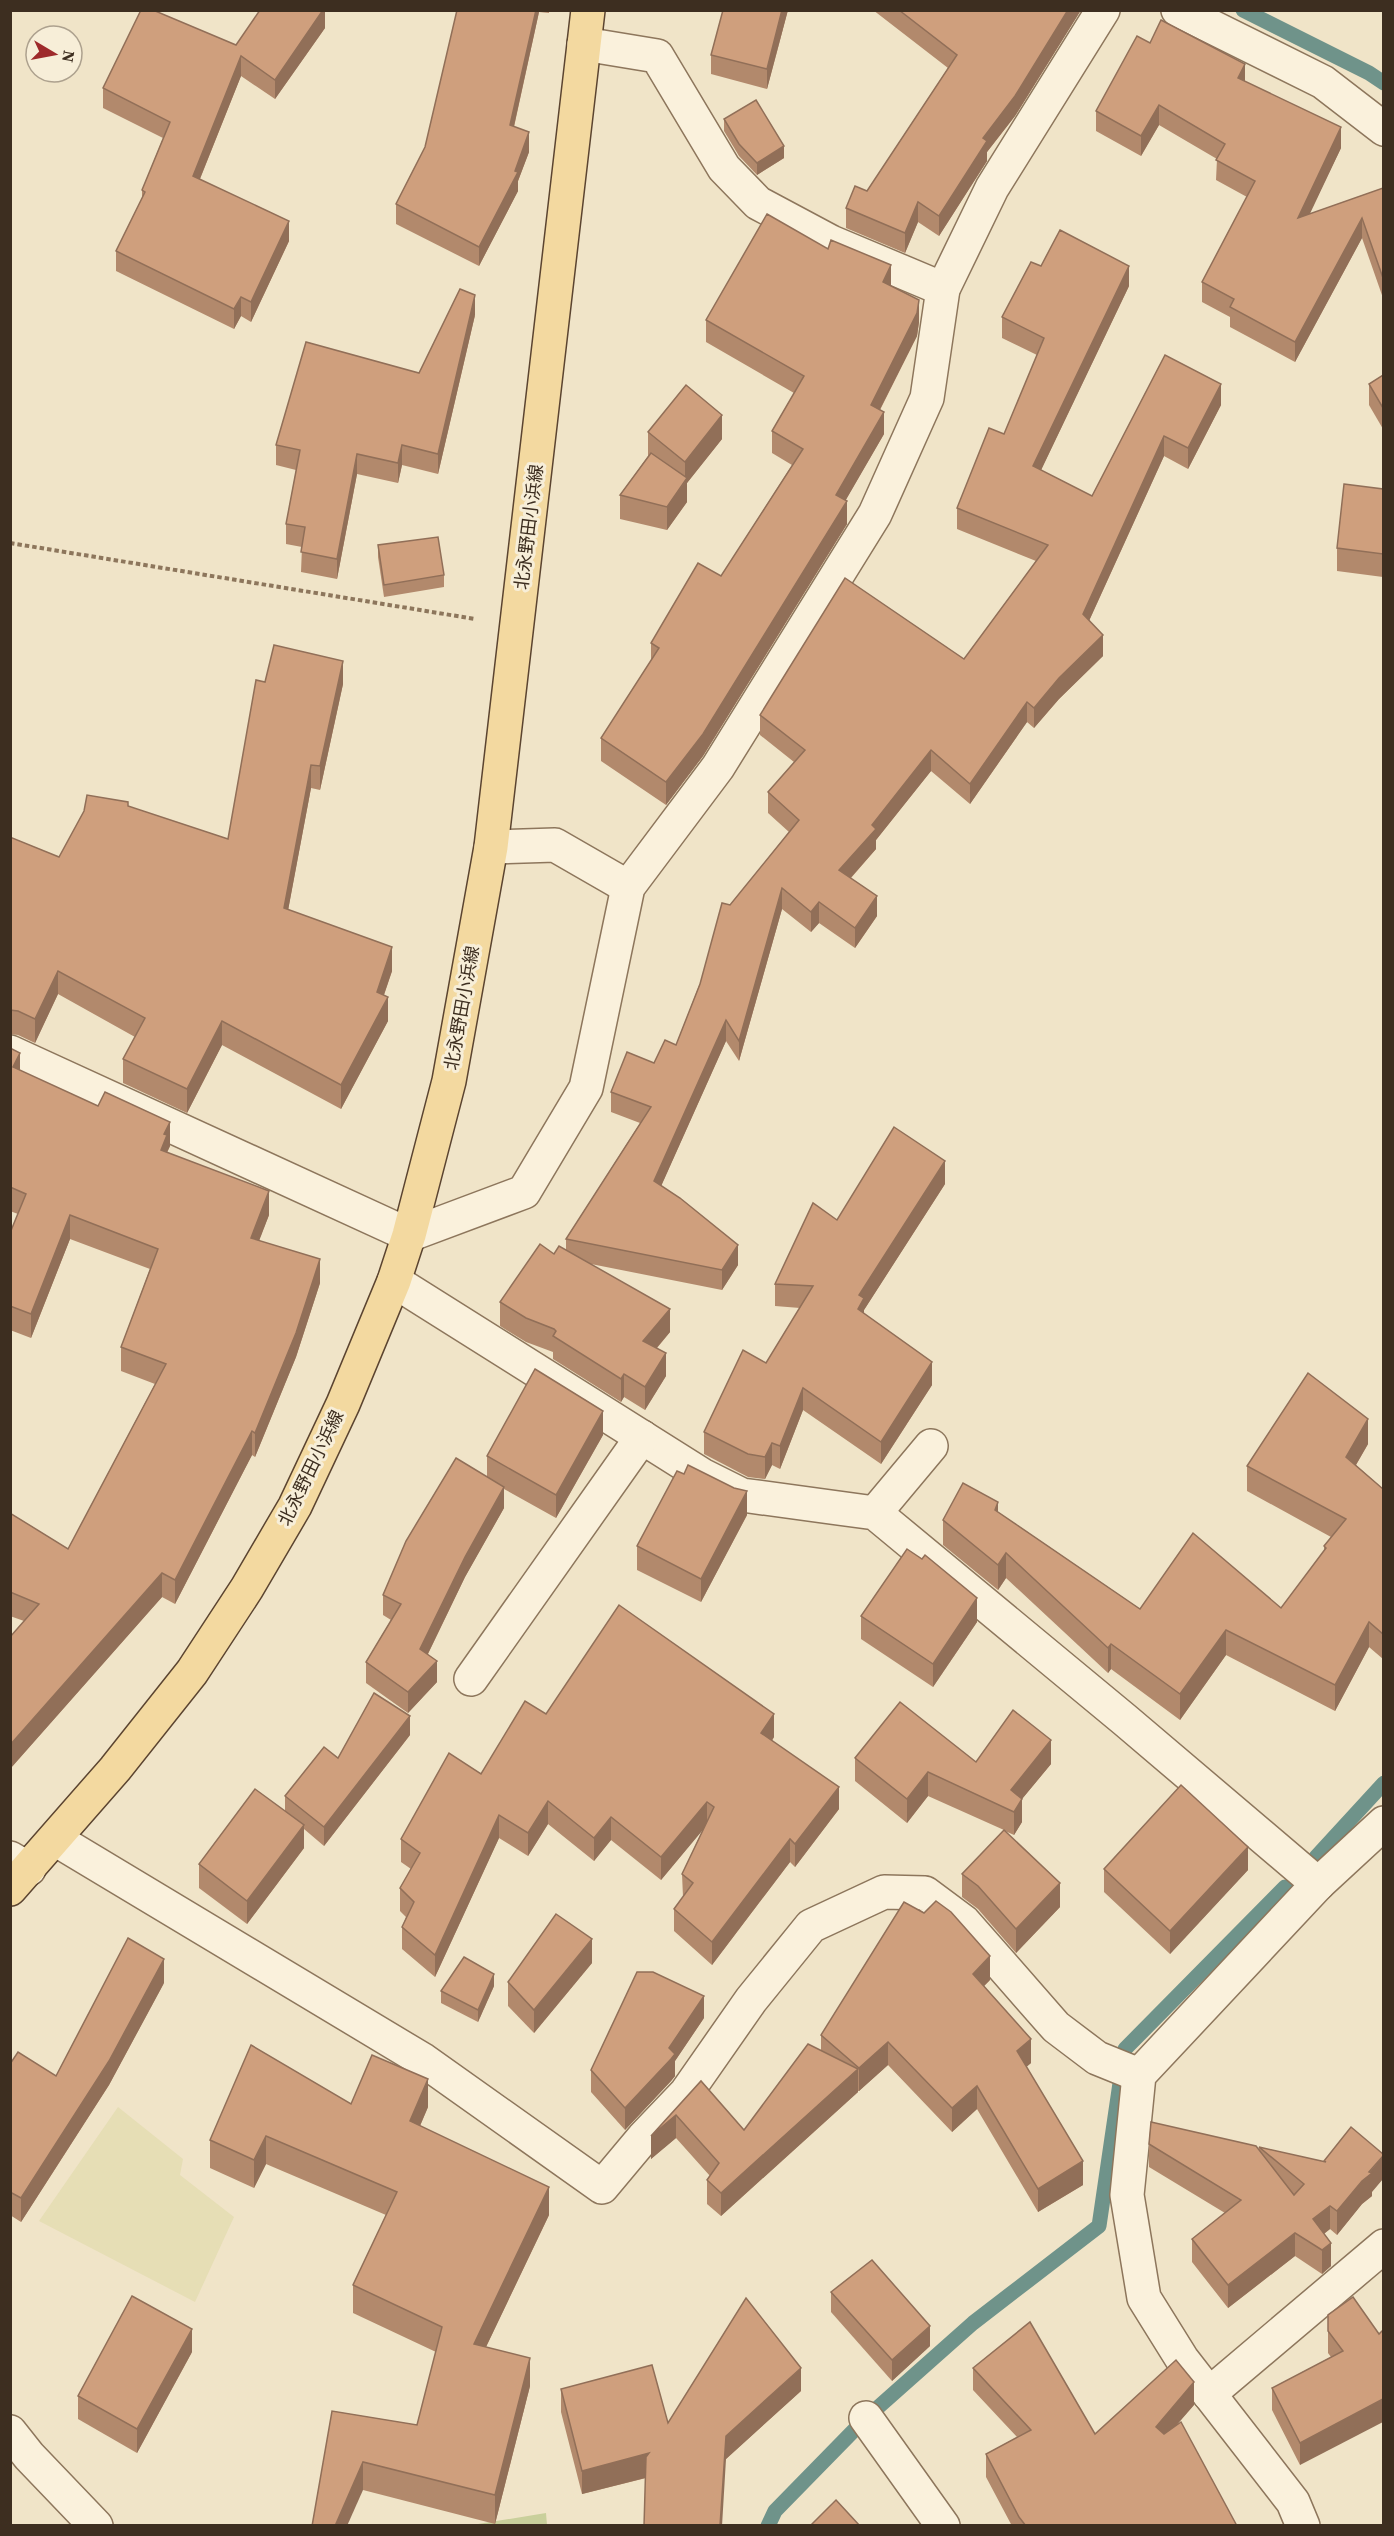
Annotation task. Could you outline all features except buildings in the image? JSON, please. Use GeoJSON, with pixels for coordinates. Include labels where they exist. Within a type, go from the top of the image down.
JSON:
{"type":"FeatureCollection","features":[{"type":"Feature","properties":{"kind":"main road","name":"北永野田小浜線"},"geometry":{"type":"LineString","coordinates":[[17,1872],[55,1839],[115,1769],[192,1672],[247,1588],[295,1506],[343,1404],[394,1281],[409,1235],[449,1081],[491,847],[588,10]]}},
{"type":"Feature","properties":{"kind":"street"},"geometry":{"type":"LineString","coordinates":[[10,1052],[409,1235],[524,1192],[586,1088],[628,887],[718,767],[875,514],[927,398],[942,289],[992,188],[1104,10]]}},
{"type":"Feature","properties":{"kind":"street"},"geometry":{"type":"LineString","coordinates":[[1178,10],[1323,82],[1383,129]]}},
{"type":"Feature","properties":{"kind":"street"},"geometry":{"type":"LineString","coordinates":[[584,44],[657,56],[724,168],[758,203],[831,242],[942,289]]}},
{"type":"Feature","properties":{"kind":"street"},"geometry":{"type":"LineString","coordinates":[[491,847],[555,845],[628,887]]}},
{"type":"Feature","properties":{"kind":"street"},"geometry":{"type":"LineString","coordinates":[[394,1281],[702,1475],[742,1496],[875,1513],[1125,1720],[1318,1884]]}},
{"type":"Feature","properties":{"kind":"street"},"geometry":{"type":"LineString","coordinates":[[471,1679],[642,1437]]}},
{"type":"Feature","properties":{"kind":"street"},"geometry":{"type":"LineString","coordinates":[[875,1513],[931,1446]]}},
{"type":"Feature","properties":{"kind":"street"},"geometry":{"type":"LineString","coordinates":[[1303,2526],[1293,2502],[1182,2359],[1144,2298],[1127,2196],[1139,2075],[1318,1884],[1383,1823]]}},
{"type":"Feature","properties":{"kind":"street"},"geometry":{"type":"LineString","coordinates":[[55,1839],[423,2060],[602,2187],[643,2138],[686,2093],[751,2000],[811,1926],[884,1892],[925,1893],[964,1922],[1056,2027],[1097,2058],[1139,2075]]}},
{"type":"Feature","properties":{"kind":"street"},"geometry":{"type":"LineString","coordinates":[[1209,2394],[1383,2246]]}},
{"type":"Feature","properties":{"kind":"street"},"geometry":{"type":"LineString","coordinates":[[866,2418],[943,2526]]}},
{"type":"Feature","properties":{"kind":"street"},"geometry":{"type":"LineString","coordinates":[[10,2432],[29,2456],[96,2526]]}},
{"type":"Feature","properties":{"kind":"path"},"geometry":{"type":"LineString","coordinates":[[10,543],[518,626]]}},
{"type":"Feature","properties":{"kind":"shaded area"},"geometry":{"type":"Polygon","coordinates":[[[118,2107],[183,2159],[180,2175],[234,2217],[195,2302],[39,2221],[118,2107]]]}},
{"type":"Feature","properties":{"kind":"green space"},"geometry":{"type":"Polygon","coordinates":[[[546,2513],[547,2525],[466,2526],[546,2513]]]}},
{"type":"Feature","properties":{"kind":"waterway"},"geometry":{"type":"LineString","coordinates":[[1243,10],[1369,73],[1384,83]]}},
{"type":"Feature","properties":{"kind":"waterway"},"geometry":{"type":"LineString","coordinates":[[1316,1857],[1384,1783]]}},
{"type":"Feature","properties":{"kind":"waterway"},"geometry":{"type":"LineString","coordinates":[[768,2526],[775,2511],[866,2418],[973,2323],[1099,2226],[1125,2049],[1285,1887]]}}]}
